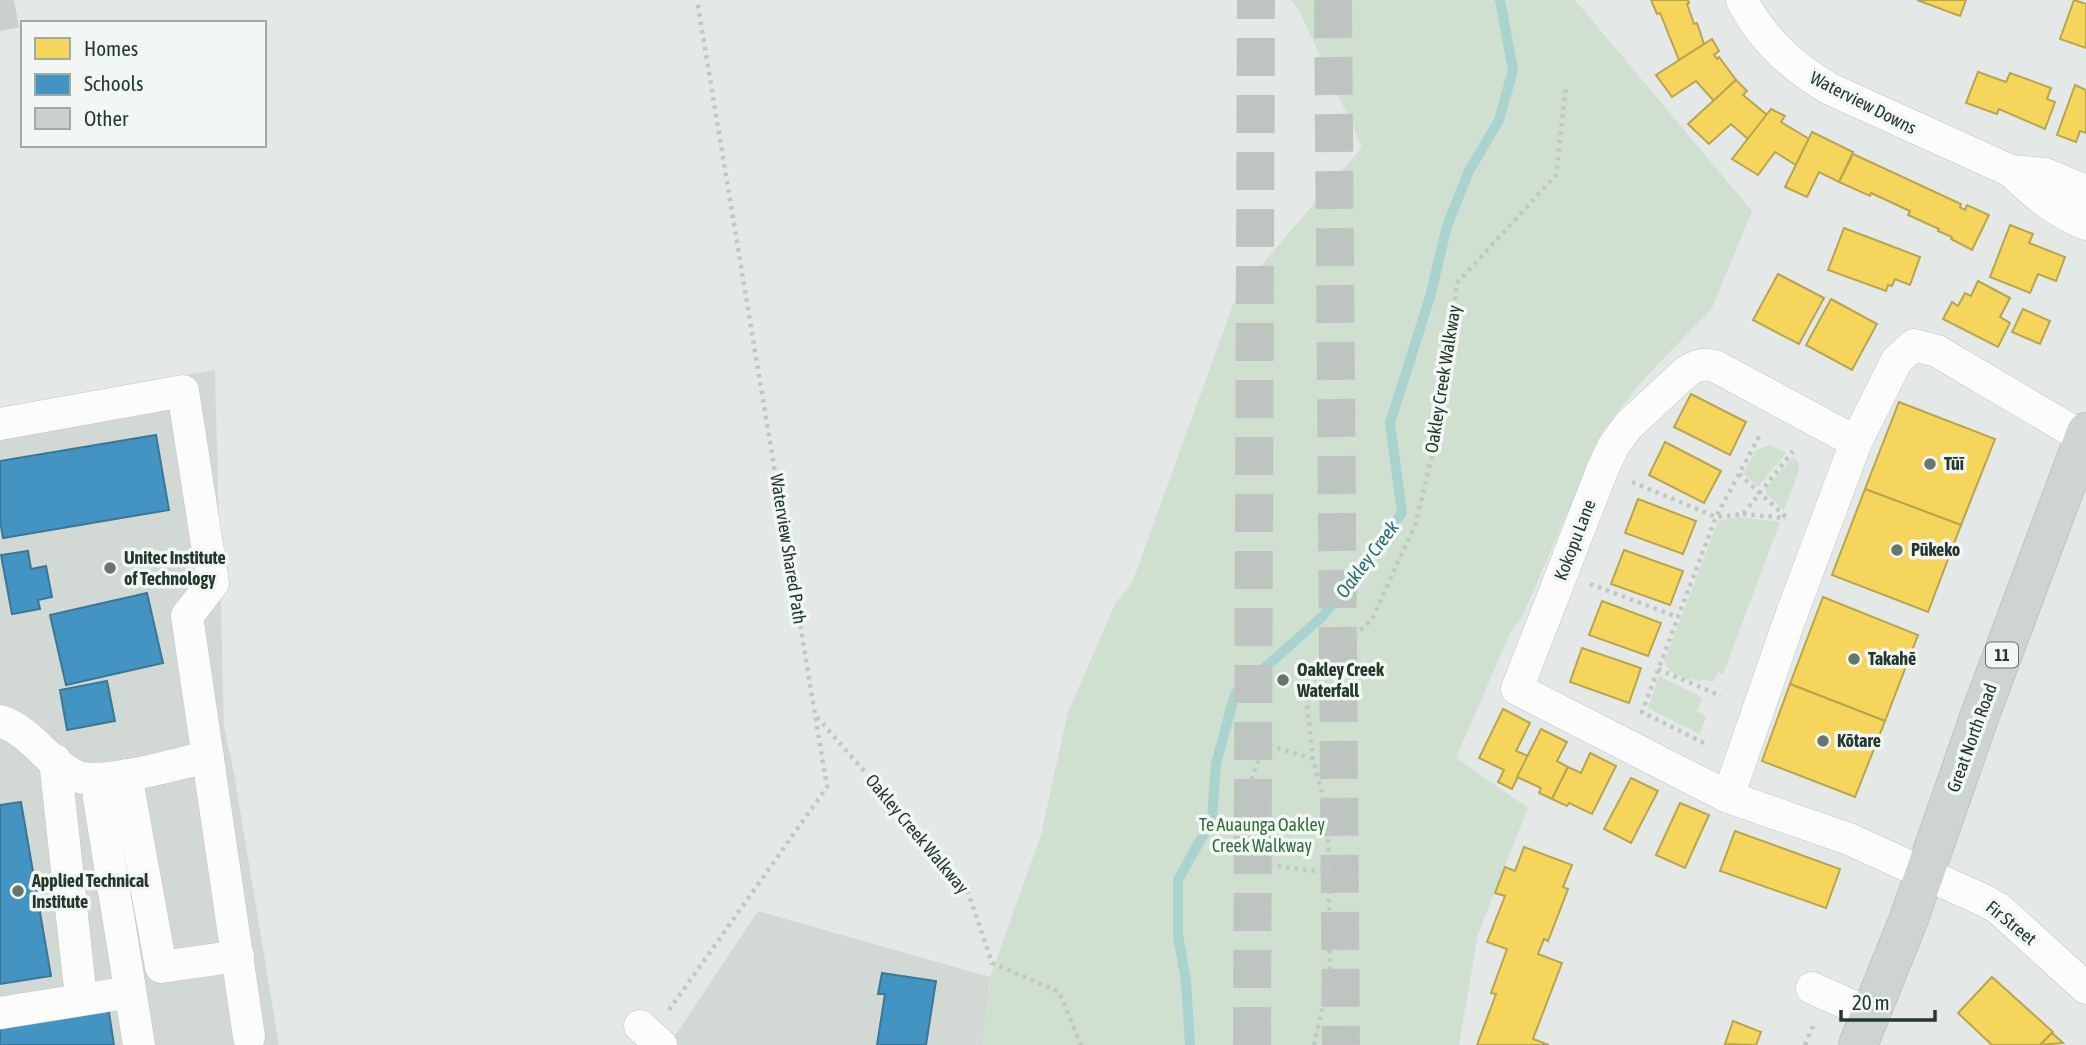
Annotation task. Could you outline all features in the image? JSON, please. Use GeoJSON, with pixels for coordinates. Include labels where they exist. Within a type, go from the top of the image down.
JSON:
{"type":"FeatureCollection","features":[{"type":"Feature","properties":{"kind":"main road","name":"Great North Road"},"geometry":{"type":"LineString","coordinates":[[1864,1029],[1908,921],[2032,573],[2085,435]]}},
{"type":"Feature","properties":{"kind":"street","name":"Waterview Downs"},"geometry":{"type":"LineString","coordinates":[[1742,0],[1765,34],[1805,75],[1865,107],[2011,171],[2045,174],[2086,191]]}},
{"type":"Feature","properties":{"kind":"street","name":"Waterview Downs"},"geometry":{"type":"LineString","coordinates":[[2011,171],[2026,187],[2066,216],[2086,224]]}},
{"type":"Feature","properties":{"kind":"street"},"geometry":{"type":"LineString","coordinates":[[1728,797],[1788,624],[1856,442],[1897,360],[1914,345],[1937,351],[2085,435]]}},
{"type":"Feature","properties":{"kind":"street","name":"Kokopu Lane"},"geometry":{"type":"LineString","coordinates":[[1856,442],[1716,366],[1705,363],[1686,372],[1629,425],[1614,445],[1517,689],[1728,797],[1849,839],[1925,873]]}},
{"type":"Feature","properties":{"kind":"street"},"geometry":{"type":"LineString","coordinates":[[0,424],[183,391],[213,583],[187,616],[249,1037]]}},
{"type":"Feature","properties":{"kind":"street"},"geometry":{"type":"LineString","coordinates":[[0,721],[18,728],[76,776],[114,777],[208,757]]}},
{"type":"Feature","properties":{"kind":"street"},"geometry":{"type":"LineString","coordinates":[[55,760],[79,980]]}},
{"type":"Feature","properties":{"kind":"street"},"geometry":{"type":"LineString","coordinates":[[114,777],[161,967],[238,956]]}},
{"type":"Feature","properties":{"kind":"street"},"geometry":{"type":"LineString","coordinates":[[114,777],[99,797],[139,1045]]}},
{"type":"Feature","properties":{"kind":"street","name":"Fir Street"},"geometry":{"type":"LineString","coordinates":[[1925,873],[1998,908],[2086,988]]}},
{"type":"Feature","properties":{"kind":"street"},"geometry":{"type":"LineString","coordinates":[[1812,988],[1864,1029]]}},
{"type":"Feature","properties":{"kind":"street"},"geometry":{"type":"LineString","coordinates":[[0,1013],[130,992]]}},
{"type":"Feature","properties":{"kind":"path","name":"Waterview Shared Path"},"geometry":{"type":"LineString","coordinates":[[651,1035],[827,787],[697,0]]}},
{"type":"Feature","properties":{"kind":"path","name":"Oakley Creek Walkway"},"geometry":{"type":"LineString","coordinates":[[1314,1045],[1330,974],[1328,816],[1313,759],[1305,685],[1372,619],[1415,525],[1438,432],[1457,283],[1556,175],[1566,85]]}},
{"type":"Feature","properties":{"kind":"path"},"geometry":{"type":"LineString","coordinates":[[1703,743],[1642,712],[1716,517],[1761,433]]}},
{"type":"Feature","properties":{"kind":"path"},"geometry":{"type":"LineString","coordinates":[[1744,514],[1793,451]]}},
{"type":"Feature","properties":{"kind":"path"},"geometry":{"type":"LineString","coordinates":[[1625,479],[1716,517],[1744,514],[1787,518],[1739,474]]}},
{"type":"Feature","properties":{"kind":"path"},"geometry":{"type":"LineString","coordinates":[[1585,582],[1678,617]]}},
{"type":"Feature","properties":{"kind":"path"},"geometry":{"type":"LineString","coordinates":[[1658,669],[1721,696]]}},
{"type":"Feature","properties":{"kind":"path","name":"Oakley Creek Walkway"},"geometry":{"type":"LineString","coordinates":[[815,716],[967,889],[992,962],[1059,992],[1082,1045]]}},
{"type":"Feature","properties":{"kind":"path"},"geometry":{"type":"LineString","coordinates":[[1313,759],[1265,744],[1238,810],[1248,862],[1329,873]]}},
{"type":"Feature","properties":{"kind":"shaded area","name":"Unitec Institute of Technology"},"geometry":{"type":"Polygon","coordinates":[[[215,370],[224,727],[279,1045],[0,1045],[0,408],[215,370]]]}},
{"type":"Feature","properties":{"kind":"shaded area"},"geometry":{"type":"Polygon","coordinates":[[[758,911],[990,977],[983,1045],[669,1045],[758,911]]]}},
{"type":"Feature","properties":{"kind":"green space","name":"Te Auaunga Oakley Creek Walkway"},"geometry":{"type":"Polygon","coordinates":[[[1291,0],[1575,0],[1752,211],[1712,308],[1642,381],[1603,431],[1522,617],[1511,631],[1456,758],[1528,808],[1478,934],[1459,1045],[983,1045],[990,977],[1041,835],[1068,712],[1116,602],[1132,583],[1237,294],[1362,147],[1299,10],[1291,0]]]}},
{"type":"Feature","properties":{"kind":"green space"},"geometry":{"type":"Polygon","coordinates":[[[1770,445],[1786,453],[1758,487],[1743,473],[1756,450],[1770,445]]]}},
{"type":"Feature","properties":{"kind":"green space"},"geometry":{"type":"Polygon","coordinates":[[[1793,457],[1798,461],[1799,471],[1784,510],[1766,494],[1765,489],[1793,457]]]}},
{"type":"Feature","properties":{"kind":"green space"},"geometry":{"type":"Polygon","coordinates":[[[1739,517],[1780,522],[1723,674],[1718,672],[1713,682],[1701,679],[1700,682],[1692,678],[1690,681],[1670,671],[1664,662],[1718,522],[1739,517]]]}},
{"type":"Feature","properties":{"kind":"green space"},"geometry":{"type":"Polygon","coordinates":[[[1659,676],[1703,698],[1697,711],[1706,717],[1699,734],[1648,708],[1659,676]]]}},
{"type":"Feature","properties":{"kind":"building: Homes"},"geometry":{"type":"Polygon","coordinates":[[[1651,0],[1688,0],[1694,24],[1697,23],[1704,44],[1679,60],[1660,13],[1657,14],[1651,0]]]}},
{"type":"Feature","properties":{"kind":"building: Homes"},"geometry":{"type":"Polygon","coordinates":[[[1917,0],[1966,0],[1960,16],[1917,0]]]}},
{"type":"Feature","properties":{"kind":"building: Homes"},"geometry":{"type":"Polygon","coordinates":[[[2074,0],[2086,4],[2086,48],[2060,39],[2074,0]]]}},
{"type":"Feature","properties":{"kind":"building: Homes"},"geometry":{"type":"Polygon","coordinates":[[[1712,39],[1719,51],[1714,55],[1717,59],[1719,57],[1736,80],[1714,101],[1696,81],[1672,97],[1656,75],[1712,39]]]}},
{"type":"Feature","properties":{"kind":"building: Homes"},"geometry":{"type":"Polygon","coordinates":[[[1978,72],[2006,82],[2010,73],[2051,88],[2047,99],[2055,102],[2045,129],[1999,109],[1997,114],[1966,103],[1978,72]]]}},
{"type":"Feature","properties":{"kind":"building: Homes"},"geometry":{"type":"Polygon","coordinates":[[[1736,80],[1747,91],[1743,95],[1767,115],[1748,139],[1731,124],[1709,144],[1688,124],[1736,80]]]}},
{"type":"Feature","properties":{"kind":"building: Homes"},"geometry":{"type":"Polygon","coordinates":[[[2075,85],[2086,90],[2086,133],[2080,131],[2076,142],[2057,135],[2075,85]]]}},
{"type":"Feature","properties":{"kind":"building: Homes"},"geometry":{"type":"Polygon","coordinates":[[[1771,109],[1785,116],[1781,122],[1809,139],[1796,165],[1775,152],[1758,175],[1732,159],[1771,109]]]}},
{"type":"Feature","properties":{"kind":"building: Homes"},"geometry":{"type":"Polygon","coordinates":[[[1812,132],[1853,152],[1839,182],[1819,172],[1807,197],[1785,187],[1812,132]]]}},
{"type":"Feature","properties":{"kind":"building: Homes"},"geometry":{"type":"Polygon","coordinates":[[[1853,154],[1961,204],[1960,207],[1965,210],[1967,205],[1989,215],[1972,250],[1938,231],[1939,229],[1908,215],[1910,211],[1839,182],[1853,154]]]}},
{"type":"Feature","properties":{"kind":"building: Homes"},"geometry":{"type":"Polygon","coordinates":[[[2010,225],[2033,234],[2029,243],[2065,257],[2056,281],[2038,274],[2030,293],[1990,277],[2010,225]]]}},
{"type":"Feature","properties":{"kind":"building: Homes"},"geometry":{"type":"Polygon","coordinates":[[[1844,228],[1920,257],[1910,285],[1895,279],[1886,291],[1828,270],[1844,228]]]}},
{"type":"Feature","properties":{"kind":"building: Homes"},"geometry":{"type":"Polygon","coordinates":[[[1778,274],[1824,298],[1799,344],[1753,320],[1778,274]]]}},
{"type":"Feature","properties":{"kind":"building: Homes"},"geometry":{"type":"Polygon","coordinates":[[[1978,281],[2010,298],[2000,317],[2010,323],[1998,347],[1943,319],[1952,302],[1958,306],[1965,293],[1971,296],[1978,281]]]}},
{"type":"Feature","properties":{"kind":"building: Homes"},"geometry":{"type":"Polygon","coordinates":[[[1831,299],[1877,324],[1852,370],[1806,345],[1831,299]]]}},
{"type":"Feature","properties":{"kind":"building: Homes"},"geometry":{"type":"Polygon","coordinates":[[[2023,309],[2050,321],[2040,344],[2012,332],[2023,309]]]}},
{"type":"Feature","properties":{"kind":"building: Homes"},"geometry":{"type":"Polygon","coordinates":[[[1691,394],[1746,422],[1730,455],[1674,427],[1691,394]]]}},
{"type":"Feature","properties":{"kind":"building: Homes","name":"Tūī"},"geometry":{"type":"Polygon","coordinates":[[[1899,402],[1995,439],[1961,525],[1865,489],[1899,402]]]}},
{"type":"Feature","properties":{"kind":"building: Homes"},"geometry":{"type":"Polygon","coordinates":[[[1665,442],[1721,471],[1704,503],[1649,475],[1665,442]]]}},
{"type":"Feature","properties":{"kind":"building: Homes","name":"Pūkeko"},"geometry":{"type":"Polygon","coordinates":[[[1865,489],[1961,525],[1928,612],[1832,575],[1865,489]]]}},
{"type":"Feature","properties":{"kind":"building: Homes"},"geometry":{"type":"Polygon","coordinates":[[[1638,499],[1696,521],[1683,554],[1625,533],[1638,499]]]}},
{"type":"Feature","properties":{"kind":"building: Homes"},"geometry":{"type":"Polygon","coordinates":[[[1624,550],[1683,571],[1670,605],[1611,584],[1624,550]]]}},
{"type":"Feature","properties":{"kind":"building: Homes","name":"Takahē"},"geometry":{"type":"Polygon","coordinates":[[[1823,597],[1918,635],[1885,721],[1790,684],[1823,597]]]}},
{"type":"Feature","properties":{"kind":"building: Homes"},"geometry":{"type":"Polygon","coordinates":[[[1602,601],[1661,623],[1648,656],[1589,635],[1602,601]]]}},
{"type":"Feature","properties":{"kind":"building: Homes"},"geometry":{"type":"Polygon","coordinates":[[[1582,648],[1641,668],[1629,703],[1570,682],[1582,648]]]}},
{"type":"Feature","properties":{"kind":"building: Homes","name":"Kōtare"},"geometry":{"type":"Polygon","coordinates":[[[1790,684],[1885,721],[1855,797],[1762,761],[1790,684]]]}},
{"type":"Feature","properties":{"kind":"building: Homes"},"geometry":{"type":"Polygon","coordinates":[[[1503,709],[1530,723],[1516,751],[1528,756],[1512,789],[1498,782],[1504,770],[1479,758],[1503,709]]]}},
{"type":"Feature","properties":{"kind":"building: Homes"},"geometry":{"type":"Polygon","coordinates":[[[1541,729],[1567,742],[1557,761],[1568,767],[1552,799],[1539,793],[1541,788],[1517,777],[1541,729]]]}},
{"type":"Feature","properties":{"kind":"building: Homes"},"geometry":{"type":"Polygon","coordinates":[[[1590,753],[1616,766],[1592,814],[1569,803],[1567,806],[1552,799],[1568,767],[1581,773],[1590,753]]]}},
{"type":"Feature","properties":{"kind":"building: Homes"},"geometry":{"type":"Polygon","coordinates":[[[1631,778],[1658,791],[1631,843],[1604,829],[1631,778]]]}},
{"type":"Feature","properties":{"kind":"building: Homes"},"geometry":{"type":"Polygon","coordinates":[[[1680,803],[1709,815],[1685,868],[1656,855],[1680,803]]]}},
{"type":"Feature","properties":{"kind":"building: Homes"},"geometry":{"type":"Polygon","coordinates":[[[1735,831],[1840,869],[1826,908],[1720,871],[1735,831]]]}},
{"type":"Feature","properties":{"kind":"building: Homes"},"geometry":{"type":"Polygon","coordinates":[[[1524,847],[1572,865],[1563,887],[1568,889],[1548,941],[1544,939],[1538,954],[1562,963],[1533,1039],[1549,1045],[1477,1045],[1496,994],[1491,993],[1507,949],[1487,942],[1505,896],[1495,893],[1505,867],[1515,871],[1524,847]]]}},
{"type":"Feature","properties":{"kind":"building: Homes"},"geometry":{"type":"Polygon","coordinates":[[[1992,977],[2053,1032],[2040,1045],[1992,1045],[1958,1013],[1992,977]]]}},
{"type":"Feature","properties":{"kind":"building: Homes"},"geometry":{"type":"Polygon","coordinates":[[[1733,1021],[1761,1032],[1756,1045],[1725,1044],[1733,1021]]]}},
{"type":"Feature","properties":{"kind":"building: Homes"},"geometry":{"type":"Polygon","coordinates":[[[2052,1033],[2063,1043],[2040,1045],[2052,1033]]]}},
{"type":"Feature","properties":{"kind":"building: Schools"},"geometry":{"type":"Polygon","coordinates":[[[156,435],[169,510],[3,538],[0,520],[0,461],[156,435]]]}},
{"type":"Feature","properties":{"kind":"building: Schools"},"geometry":{"type":"Polygon","coordinates":[[[28,551],[31,569],[46,566],[52,597],[38,600],[40,609],[12,614],[1,555],[28,551]]]}},
{"type":"Feature","properties":{"kind":"building: Schools"},"geometry":{"type":"Polygon","coordinates":[[[147,593],[163,663],[66,685],[50,615],[147,593]]]}},
{"type":"Feature","properties":{"kind":"building: Schools"},"geometry":{"type":"Polygon","coordinates":[[[107,681],[115,721],[67,730],[60,690],[107,681]]]}},
{"type":"Feature","properties":{"kind":"building: Schools","name":"Applied Technical Institute"},"geometry":{"type":"Polygon","coordinates":[[[21,802],[51,976],[0,984],[0,805],[21,802]]]}},
{"type":"Feature","properties":{"kind":"building: Schools"},"geometry":{"type":"Polygon","coordinates":[[[882,973],[936,981],[926,1045],[877,1045],[885,994],[878,994],[882,973]]]}},
{"type":"Feature","properties":{"kind":"building: Schools"},"geometry":{"type":"Polygon","coordinates":[[[108,1006],[114,1045],[0,1045],[0,1022],[108,1006]]]}},
{"type":"Feature","properties":{"kind":"building: Other"},"geometry":{"type":"Polygon","coordinates":[[[0,0],[13,0],[18,27],[0,30],[0,0]]]}},
{"type":"Feature","properties":{"kind":"waterway","name":"Oakley Creek"},"geometry":{"type":"LineString","coordinates":[[1190,1045],[1186,981],[1178,935],[1178,880],[1212,819],[1216,764],[1235,694],[1322,617],[1402,513],[1390,423],[1430,297],[1447,226],[1469,171],[1499,120],[1513,70],[1500,0]]}},
{"type":"Feature","properties":{"kind":"tunnel"},"geometry":{"type":"LineString","coordinates":[[1252,1045],[1256,0]]}},
{"type":"Feature","properties":{"kind":"tunnel"},"geometry":{"type":"LineString","coordinates":[[1333,0],[1341,1045]]}},
{"type":"Feature","properties":{"kind":"place","name":"Tūī"},"geometry":{"type":"Point","coordinates":[1930,464]}},
{"type":"Feature","properties":{"kind":"place","name":"Pūkeko"},"geometry":{"type":"Point","coordinates":[1897,550]}},
{"type":"Feature","properties":{"kind":"place","name":"Unitec Institute of Technology"},"geometry":{"type":"Point","coordinates":[110,568]}},
{"type":"Feature","properties":{"kind":"place","name":"Takahē"},"geometry":{"type":"Point","coordinates":[1854,659]}},
{"type":"Feature","properties":{"kind":"place","name":"Oakley Creek Waterfall"},"geometry":{"type":"Point","coordinates":[1283,680]}},
{"type":"Feature","properties":{"kind":"place","name":"Kōtare"},"geometry":{"type":"Point","coordinates":[1823,741]}},
{"type":"Feature","properties":{"kind":"place","name":"Applied Technical Institute"},"geometry":{"type":"Point","coordinates":[18,891]}}]}
